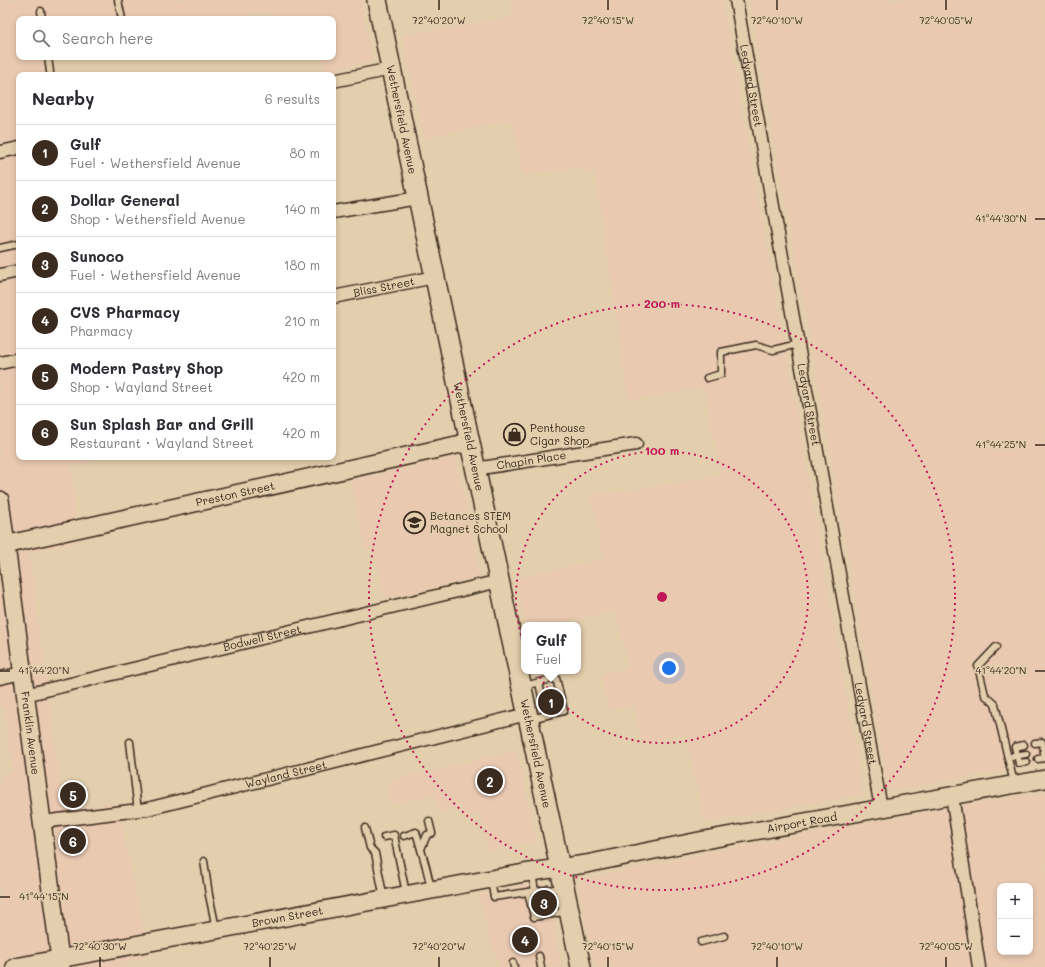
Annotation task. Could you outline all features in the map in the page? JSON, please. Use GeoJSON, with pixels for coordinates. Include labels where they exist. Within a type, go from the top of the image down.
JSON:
{"type":"FeatureCollection","features":[{"type":"Feature","properties":{"kind":"main road","name":"Wethersfield Avenue"},"geometry":{"type":"LineString","coordinates":[[377,0],[499,581],[521,655]]}},
{"type":"Feature","properties":{"kind":"main road","name":"Preston Street"},"geometry":{"type":"LineString","coordinates":[[3,545],[470,442]]}},
{"type":"Feature","properties":{"kind":"main road","name":"Franklin Avenue"},"geometry":{"type":"LineString","coordinates":[[0,500],[3,545],[22,673],[60,963]]}},
{"type":"Feature","properties":{"kind":"main road","name":"Wethersfield Avenue"},"geometry":{"type":"LineString","coordinates":[[527,674],[530,685],[560,868],[556,889],[561,913],[581,967]]}},
{"type":"Feature","properties":{"kind":"main road","name":"Airport Road"},"geometry":{"type":"LineString","coordinates":[[560,868],[729,835],[1045,779]]}},
{"type":"Feature","properties":{"kind":"main road","name":"Brown Street"},"geometry":{"type":"LineString","coordinates":[[15,967],[60,963],[216,930],[491,879],[560,868]]}},
{"type":"Feature","properties":{"kind":"street","name":"Ledyard Street"},"geometry":{"type":"LineString","coordinates":[[736,0],[881,808]]}},
{"type":"Feature","properties":{"kind":"street"},"geometry":{"type":"LineString","coordinates":[[336,80],[391,69]]}},
{"type":"Feature","properties":{"kind":"street"},"geometry":{"type":"LineString","coordinates":[[0,152],[16,149]]}},
{"type":"Feature","properties":{"kind":"street"},"geometry":{"type":"LineString","coordinates":[[336,212],[418,198]]}},
{"type":"Feature","properties":{"kind":"street"},"geometry":{"type":"LineString","coordinates":[[0,275],[16,272]]}},
{"type":"Feature","properties":{"kind":"street","name":"Bliss Street"},"geometry":{"type":"LineString","coordinates":[[336,296],[435,277]]}},
{"type":"Feature","properties":{"kind":"street"},"geometry":{"type":"LineString","coordinates":[[0,363],[16,360]]}},
{"type":"Feature","properties":{"kind":"street","name":"Chapin Place"},"geometry":{"type":"LineString","coordinates":[[475,469],[636,444]]}},
{"type":"Feature","properties":{"kind":"street","name":"Bodwell Street"},"geometry":{"type":"LineString","coordinates":[[25,695],[499,581]]}},
{"type":"Feature","properties":{"kind":"street"},"geometry":{"type":"LineString","coordinates":[[0,678],[22,673]]}},
{"type":"Feature","properties":{"kind":"street","name":"Wayland Street"},"geometry":{"type":"LineString","coordinates":[[42,822],[138,811],[534,716]]}},
{"type":"Feature","properties":{"kind":"street"},"geometry":{"type":"LineString","coordinates":[[952,796],[979,967]]}},
{"type":"Feature","properties":{"kind":"lane"},"geometry":{"type":"LineString","coordinates":[[118,0],[121,16]]}},
{"type":"Feature","properties":{"kind":"lane"},"geometry":{"type":"LineString","coordinates":[[40,11],[41,16]]}},
{"type":"Feature","properties":{"kind":"lane"},"geometry":{"type":"LineString","coordinates":[[48,60],[50,72]]}},
{"type":"Feature","properties":{"kind":"lane"},"geometry":{"type":"LineString","coordinates":[[0,248],[16,245]]}},
{"type":"Feature","properties":{"kind":"lane"},"geometry":{"type":"LineString","coordinates":[[706,378],[721,374],[721,352],[756,345],[773,350],[798,344]]}},
{"type":"Feature","properties":{"kind":"lane"},"geometry":{"type":"LineString","coordinates":[[996,647],[978,666],[985,695],[995,704],[1014,785]]}},
{"type":"Feature","properties":{"kind":"lane"},"geometry":{"type":"LineString","coordinates":[[530,685],[556,678],[564,711],[534,716]]}},
{"type":"Feature","properties":{"kind":"lane"},"geometry":{"type":"LineString","coordinates":[[130,742],[138,811]]}},
{"type":"Feature","properties":{"kind":"lane"},"geometry":{"type":"LineString","coordinates":[[1035,743],[1042,742],[1042,751],[1045,758],[1038,760]]}},
{"type":"Feature","properties":{"kind":"lane"},"geometry":{"type":"LineString","coordinates":[[1024,746],[1015,747],[1019,763],[1027,762]]}},
{"type":"Feature","properties":{"kind":"lane"},"geometry":{"type":"LineString","coordinates":[[1008,757],[1026,754]]}},
{"type":"Feature","properties":{"kind":"lane"},"geometry":{"type":"LineString","coordinates":[[421,849],[427,835],[432,833],[429,821]]}},
{"type":"Feature","properties":{"kind":"lane"},"geometry":{"type":"LineString","coordinates":[[365,828],[370,848],[375,853],[384,899]]}},
{"type":"Feature","properties":{"kind":"lane"},"geometry":{"type":"LineString","coordinates":[[404,836],[416,832],[432,890]]}},
{"type":"Feature","properties":{"kind":"lane"},"geometry":{"type":"LineString","coordinates":[[384,837],[394,835],[407,895]]}},
{"type":"Feature","properties":{"kind":"lane"},"geometry":{"type":"LineString","coordinates":[[204,861],[216,930]]}},
{"type":"Feature","properties":{"kind":"lane"},"geometry":{"type":"LineString","coordinates":[[532,872],[534,917],[561,913]]}},
{"type":"Feature","properties":{"kind":"lane"},"geometry":{"type":"LineString","coordinates":[[491,879],[494,897],[556,889]]}},
{"type":"Feature","properties":{"kind":"lane"},"geometry":{"type":"LineString","coordinates":[[701,942],[724,936]]}},
{"type":"Feature","properties":{"kind":"lane"},"geometry":{"type":"LineString","coordinates":[[539,956],[541,967]]}},
{"type":"Feature","properties":{"kind":"shaded area"},"geometry":{"type":"Polygon","coordinates":[[[0,0],[361,0],[372,61],[326,71],[324,60],[336,60],[336,16],[270,16],[269,11],[245,16],[16,16],[16,60],[54,60],[56,72],[16,72],[16,460],[92,460],[92,462],[71,467],[79,541],[29,552],[63,810],[117,803],[149,956],[127,960],[128,967],[0,967],[0,776],[13,772],[4,707],[0,708],[0,0]]]}},
{"type":"Feature","properties":{"kind":"shaded area"},"geometry":{"type":"Polygon","coordinates":[[[520,0],[722,0],[790,375],[863,794],[705,822],[686,734],[643,743],[634,705],[608,710],[601,674],[629,668],[615,611],[562,622],[525,622],[516,578],[604,559],[591,496],[722,476],[704,388],[628,400],[595,173],[573,168],[523,175],[512,120],[424,137],[403,35],[513,17],[510,2],[520,0]]]}},
{"type":"Feature","properties":{"kind":"shaded area"},"geometry":{"type":"Polygon","coordinates":[[[749,0],[1045,0],[1045,763],[889,791],[749,0]]]}},
{"type":"Feature","properties":{"kind":"shaded area","name":"Betances STEM Magnet School"},"geometry":{"type":"Polygon","coordinates":[[[455,457],[480,576],[386,599],[373,548],[365,549],[351,480],[455,457]]]}},
{"type":"Feature","properties":{"kind":"shaded area"},"geometry":{"type":"Polygon","coordinates":[[[517,751],[536,841],[488,850],[481,814],[463,817],[461,807],[439,812],[435,794],[392,804],[387,782],[517,751]]]}},
{"type":"Feature","properties":{"kind":"shaded area"},"geometry":{"type":"Polygon","coordinates":[[[1045,792],[1045,967],[595,967],[578,885],[601,875],[744,846],[947,808],[1045,792]]]}},
{"type":"Feature","properties":{"kind":"shaded area"},"geometry":{"type":"Polygon","coordinates":[[[544,882],[562,967],[499,967],[496,952],[493,952],[479,894],[544,882]]]}},
{"type":"Feature","properties":{"kind":"place","name":"Penthouse Cigar Shop"},"geometry":{"type":"Point","coordinates":[515,434]}},
{"type":"Feature","properties":{"kind":"place","name":"Betances STEM Magnet School"},"geometry":{"type":"Point","coordinates":[414,522]}},
{"type":"Feature","properties":{"kind":"place","name":"Gulf"},"geometry":{"type":"Point","coordinates":[551,702]}},
{"type":"Feature","properties":{"kind":"place","name":"Dollar General"},"geometry":{"type":"Point","coordinates":[490,781]}},
{"type":"Feature","properties":{"kind":"place","name":"Modern Pastry Shop"},"geometry":{"type":"Point","coordinates":[73,795]}},
{"type":"Feature","properties":{"kind":"place","name":"Sun Splash Bar and Grill"},"geometry":{"type":"Point","coordinates":[73,841]}},
{"type":"Feature","properties":{"kind":"place","name":"Sunoco"},"geometry":{"type":"Point","coordinates":[544,903]}},
{"type":"Feature","properties":{"kind":"place","name":"CVS Pharmacy"},"geometry":{"type":"Point","coordinates":[525,940]}}]}
